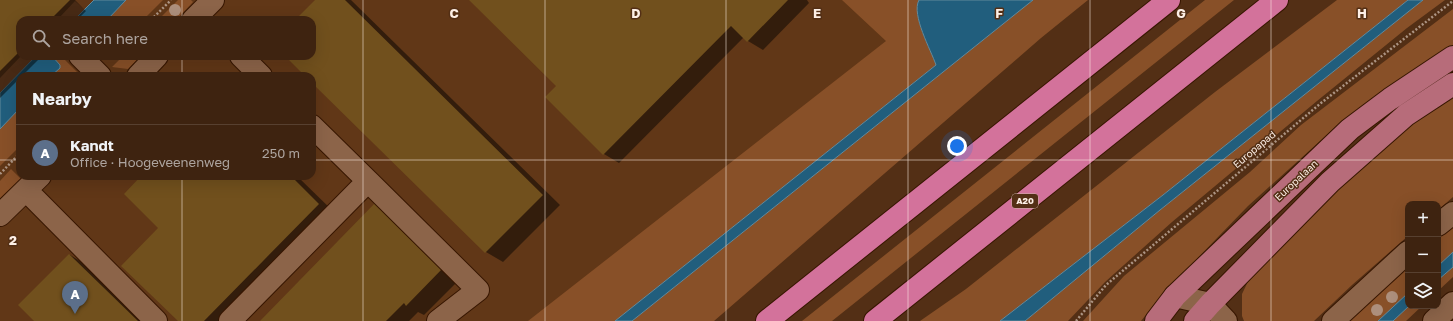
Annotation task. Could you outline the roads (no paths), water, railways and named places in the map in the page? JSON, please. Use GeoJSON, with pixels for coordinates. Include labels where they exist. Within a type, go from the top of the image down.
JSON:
{"type":"FeatureCollection","features":[{"type":"Feature","properties":{"kind":"highway"},"geometry":{"type":"LineString","coordinates":[[767,321],[1169,0]]}},
{"type":"Feature","properties":{"kind":"highway","name":"A20"},"geometry":{"type":"LineString","coordinates":[[875,321],[1277,0]]}},
{"type":"Feature","properties":{"kind":"main road","name":"Europalaan"},"geometry":{"type":"LineString","coordinates":[[1156,321],[1175,296],[1350,129],[1390,99],[1453,57]]}},
{"type":"Feature","properties":{"kind":"main road"},"geometry":{"type":"LineString","coordinates":[[1195,321],[1330,182],[1406,115],[1453,84]]}},
{"type":"Feature","properties":{"kind":"street"},"geometry":{"type":"LineString","coordinates":[[84,60],[96,72]]}},
{"type":"Feature","properties":{"kind":"street"},"geometry":{"type":"LineString","coordinates":[[142,72],[153,60]]}},
{"type":"Feature","properties":{"kind":"street"},"geometry":{"type":"LineString","coordinates":[[245,60],[257,72]]}},
{"type":"Feature","properties":{"kind":"street"},"geometry":{"type":"LineString","coordinates":[[316,130],[478,290],[438,321]]}},
{"type":"Feature","properties":{"kind":"street"},"geometry":{"type":"LineString","coordinates":[[230,321],[368,181]]}},
{"type":"Feature","properties":{"kind":"street"},"geometry":{"type":"LineString","coordinates":[[0,216],[33,183],[156,321]]}},
{"type":"Feature","properties":{"kind":"street"},"geometry":{"type":"LineString","coordinates":[[1441,223],[1453,214]]}},
{"type":"Feature","properties":{"kind":"street"},"geometry":{"type":"LineString","coordinates":[[1332,321],[1405,255]]}},
{"type":"Feature","properties":{"kind":"street"},"geometry":{"type":"LineString","coordinates":[[1175,296],[1210,304],[1226,321]]}},
{"type":"Feature","properties":{"kind":"street"},"geometry":{"type":"LineString","coordinates":[[1175,296],[1186,321]]}},
{"type":"Feature","properties":{"kind":"street"},"geometry":{"type":"LineString","coordinates":[[1434,321],[1453,303]]}},
{"type":"Feature","properties":{"kind":"water"},"geometry":{"type":"Polygon","coordinates":[[[94,0],[126,0],[111,16],[78,16],[94,0]]]}},
{"type":"Feature","properties":{"kind":"water"},"geometry":{"type":"Polygon","coordinates":[[[919,0],[1033,0],[632,321],[615,321],[936,65],[920,23],[917,6],[919,0]]]}},
{"type":"Feature","properties":{"kind":"water"},"geometry":{"type":"Polygon","coordinates":[[[1408,0],[1423,0],[1160,210],[1025,321],[1000,321],[1163,195],[1408,0]]]}},
{"type":"Feature","properties":{"kind":"water"},"geometry":{"type":"Polygon","coordinates":[[[32,60],[56,60],[60,65],[60,68],[56,72],[20,72],[32,60]]]}},
{"type":"Feature","properties":{"kind":"water"},"geometry":{"type":"Polygon","coordinates":[[[16,77],[16,112],[0,129],[0,93],[16,77]]]}},
{"type":"Feature","properties":{"kind":"water"},"geometry":{"type":"Polygon","coordinates":[[[1453,252],[1453,267],[1441,277],[1441,263],[1453,252]]]}},
{"type":"Feature","properties":{"kind":"water"},"geometry":{"type":"Polygon","coordinates":[[[1405,296],[1406,309],[1393,321],[1378,321],[1405,296]]]}},
{"type":"Feature","properties":{"kind":"place","name":"Kandt"},"geometry":{"type":"Point","coordinates":[75,314]}}]}
